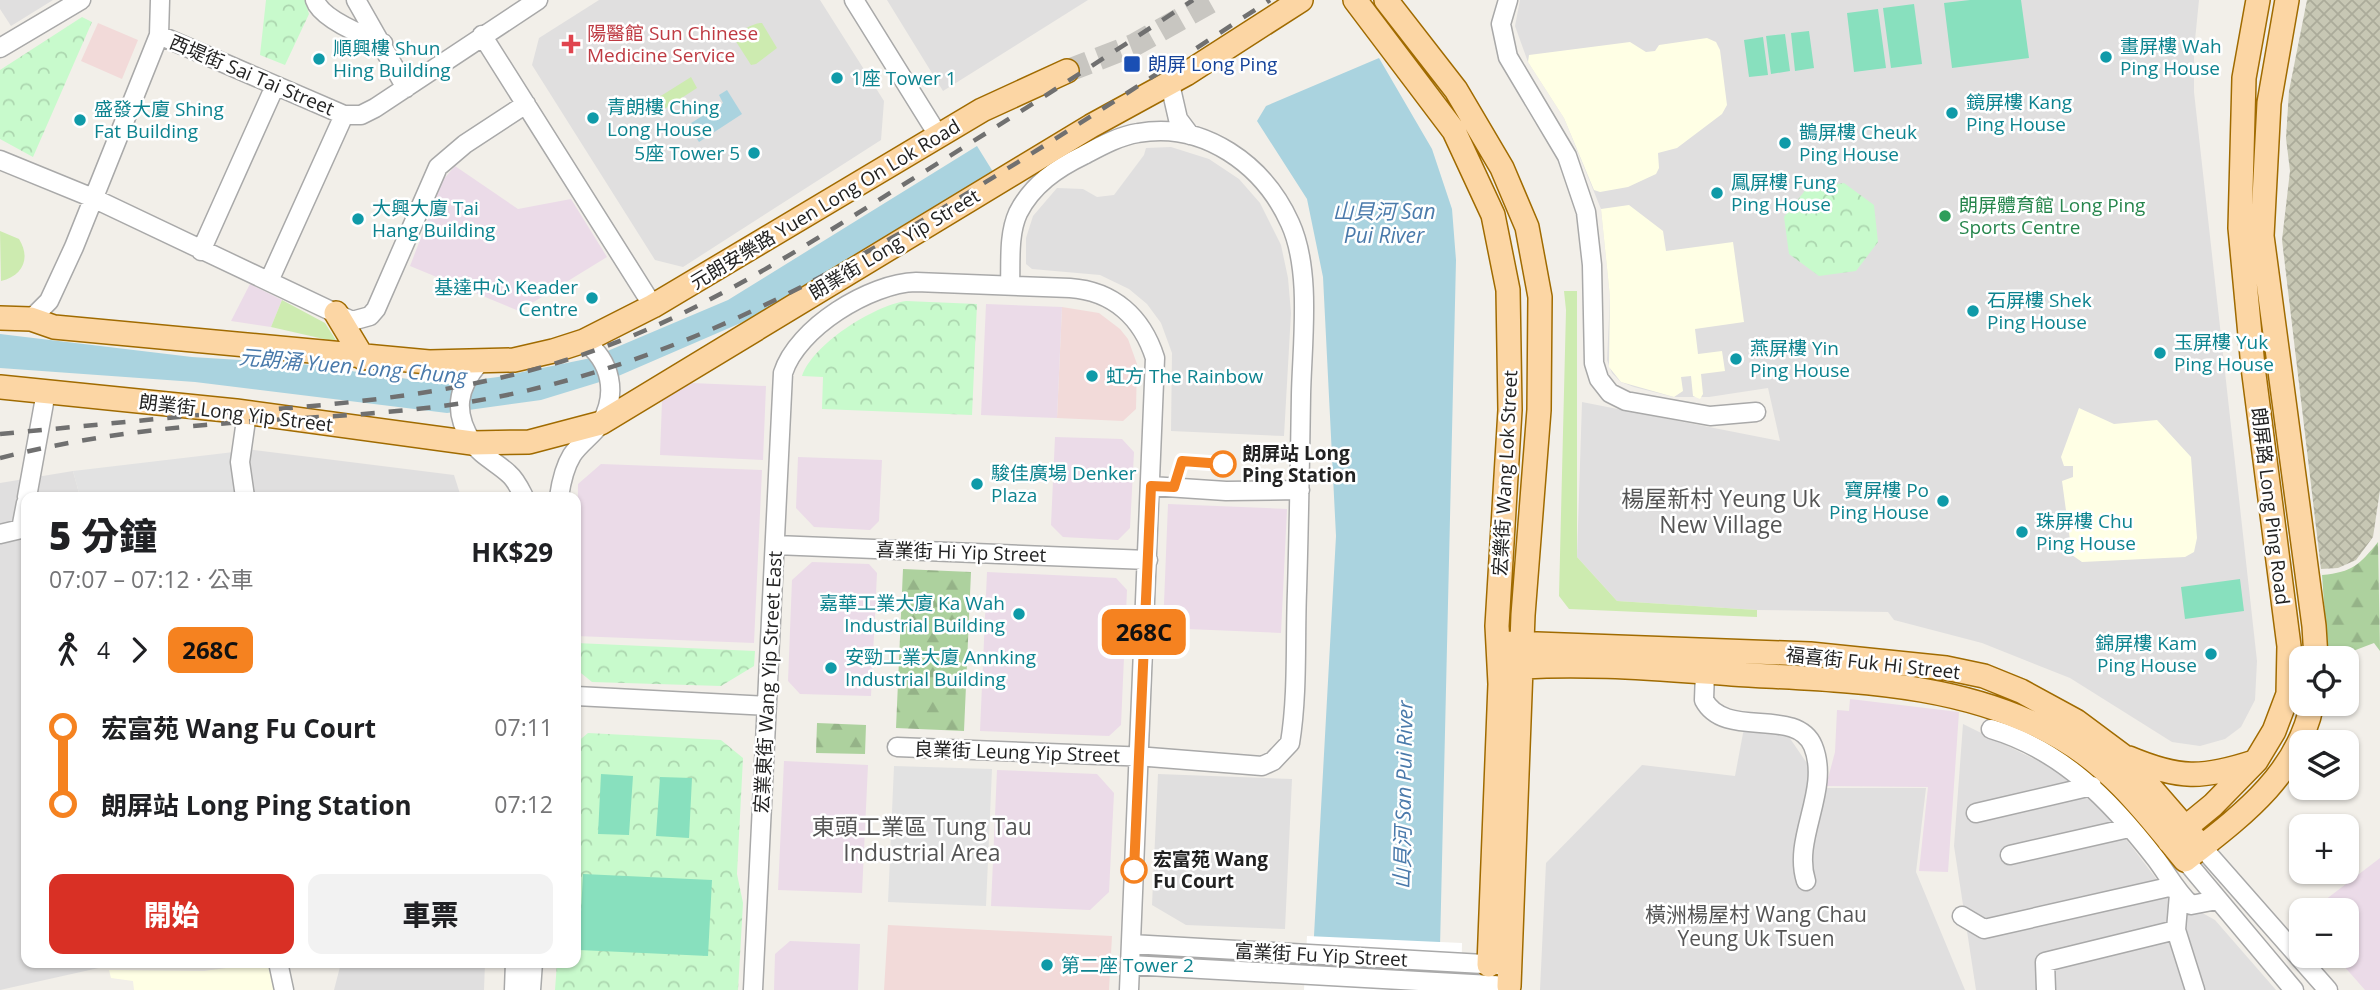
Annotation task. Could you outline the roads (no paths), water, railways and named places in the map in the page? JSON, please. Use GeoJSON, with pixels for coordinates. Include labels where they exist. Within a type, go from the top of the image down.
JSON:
{"type":"FeatureCollection","features":[{"type":"Feature","properties":{"kind":"main road","name":"朗業街 Long Yip Street"},"geometry":{"type":"LineString","coordinates":[[0,387],[247,413],[472,443],[529,442],[563,435],[601,423],[1044,154],[1170,84],[1301,0]]}},
{"type":"Feature","properties":{"kind":"main road","name":"宏樂街 Wang Lok Street"},"geometry":{"type":"LineString","coordinates":[[1355,0],[1454,131],[1482,185],[1501,248],[1511,331],[1510,410],[1497,626],[1511,643]]}},
{"type":"Feature","properties":{"kind":"main road","name":"宏樂街 Wang Lok Street"},"geometry":{"type":"LineString","coordinates":[[1386,0],[1456,90],[1486,137],[1515,196],[1535,259],[1542,336],[1511,643],[1499,980]]}},
{"type":"Feature","properties":{"kind":"main road","name":"朗屏路 Long Ping Road"},"geometry":{"type":"LineString","coordinates":[[2177,835],[2233,787],[2256,761],[2274,731],[2288,694],[2289,646],[2243,270],[2239,181],[2244,78],[2258,0]]}},
{"type":"Feature","properties":{"kind":"main road","name":"朗屏路 Long Ping Road"},"geometry":{"type":"LineString","coordinates":[[2287,0],[2274,63],[2266,131],[2264,257],[2315,646]]}},
{"type":"Feature","properties":{"kind":"main road","name":"元朗安樂路 Yuen Long On Lok Road"},"geometry":{"type":"LineString","coordinates":[[0,318],[31,319],[54,327],[201,339],[363,358],[478,363],[592,347],[653,306],[838,198],[938,135],[982,110],[1067,71]]}},
{"type":"Feature","properties":{"kind":"main road"},"geometry":{"type":"LineString","coordinates":[[2243,270],[2264,257]]}},
{"type":"Feature","properties":{"kind":"main road"},"geometry":{"type":"LineString","coordinates":[[336,313],[363,358]]}},
{"type":"Feature","properties":{"kind":"main road","name":"福喜街 Fuk Hi Street"},"geometry":{"type":"LineString","coordinates":[[1511,643],[1810,654],[1946,668],[1984,676],[2021,691],[2076,722],[2123,756],[2177,835]]}},
{"type":"Feature","properties":{"kind":"main road","name":"福喜街 Fuk Hi Street"},"geometry":{"type":"LineString","coordinates":[[1511,668],[1705,672],[1897,686],[1970,699],[2008,711],[2062,739],[2108,772],[2194,854]]}},
{"type":"Feature","properties":{"kind":"main road"},"geometry":{"type":"LineString","coordinates":[[2194,854],[2278,779],[2308,729],[2310,716]]}},
{"type":"Feature","properties":{"kind":"main road"},"geometry":{"type":"LineString","coordinates":[[2123,756],[2161,772],[2181,776],[2222,772],[2256,761]]}},
{"type":"Feature","properties":{"kind":"street"},"geometry":{"type":"LineString","coordinates":[[0,48],[81,0]]}},
{"type":"Feature","properties":{"kind":"street"},"geometry":{"type":"LineString","coordinates":[[31,319],[49,301],[159,35],[160,0]]}},
{"type":"Feature","properties":{"kind":"street"},"geometry":{"type":"LineString","coordinates":[[315,0],[321,11],[361,35],[383,43]]}},
{"type":"Feature","properties":{"kind":"street"},"geometry":{"type":"LineString","coordinates":[[356,0],[383,43],[406,88]]}},
{"type":"Feature","properties":{"kind":"street"},"geometry":{"type":"LineString","coordinates":[[269,282],[344,115],[361,115],[538,0]]}},
{"type":"Feature","properties":{"kind":"street"},"geometry":{"type":"LineString","coordinates":[[854,0],[938,135]]}},
{"type":"Feature","properties":{"kind":"street"},"geometry":{"type":"LineString","coordinates":[[1508,0],[1501,24],[1508,57],[1567,156],[1586,212],[1592,265],[1594,362],[1599,379],[1610,393],[1626,401],[1710,416],[1756,412]]}},
{"type":"Feature","properties":{"kind":"street","name":"西堤街 Sai Tai Street"},"geometry":{"type":"LineString","coordinates":[[159,35],[344,115]]}},
{"type":"Feature","properties":{"kind":"street"},"geometry":{"type":"LineString","coordinates":[[482,35],[653,306]]}},
{"type":"Feature","properties":{"kind":"street"},"geometry":{"type":"LineString","coordinates":[[1170,84],[1178,119],[1190,135]]}},
{"type":"Feature","properties":{"kind":"street"},"geometry":{"type":"LineString","coordinates":[[201,251],[275,86]]}},
{"type":"Feature","properties":{"kind":"street"},"geometry":{"type":"LineString","coordinates":[[0,160],[93,198],[352,321],[370,316],[376,309],[438,167],[465,145],[526,104]]}},
{"type":"Feature","properties":{"kind":"street"},"geometry":{"type":"LineString","coordinates":[[1129,990],[1156,366],[1143,329],[1122,306],[1109,298],[1083,289],[1010,286],[1015,223],[1027,198],[1049,176],[1105,144],[1136,133],[1190,135]]}},
{"type":"Feature","properties":{"kind":"street","name":"良業街 Leung Yip Street"},"geometry":{"type":"LineString","coordinates":[[897,747],[1138,757],[1262,766],[1273,761],[1290,743],[1300,490],[1303,320],[1300,272],[1291,225],[1276,196],[1256,172],[1214,144],[1190,135]]}},
{"type":"Feature","properties":{"kind":"street","name":"宏業東街 Wang Yip Street East"},"geometry":{"type":"LineString","coordinates":[[753,990],[783,373],[791,353],[805,336],[881,287],[916,282],[1010,286]]}},
{"type":"Feature","properties":{"kind":"street"},"geometry":{"type":"LineString","coordinates":[[560,492],[571,456],[601,423],[611,394],[610,379],[592,347]]}},
{"type":"Feature","properties":{"kind":"street"},"geometry":{"type":"LineString","coordinates":[[478,363],[459,392],[472,443],[514,479],[521,492]]}},
{"type":"Feature","properties":{"kind":"street"},"geometry":{"type":"LineString","coordinates":[[28,492],[46,392]]}},
{"type":"Feature","properties":{"kind":"street"},"geometry":{"type":"LineString","coordinates":[[243,492],[240,462],[247,413]]}},
{"type":"Feature","properties":{"kind":"street"},"geometry":{"type":"LineString","coordinates":[[1151,486],[1202,490],[1300,490]]}},
{"type":"Feature","properties":{"kind":"street"},"geometry":{"type":"LineString","coordinates":[[0,534],[21,529]]}},
{"type":"Feature","properties":{"kind":"street","name":"喜業街 Hi Yip Street"},"geometry":{"type":"LineString","coordinates":[[775,545],[1147,560]]}},
{"type":"Feature","properties":{"kind":"street"},"geometry":{"type":"LineString","coordinates":[[1705,672],[1704,700],[1714,713],[1727,719],[1793,727],[1806,736],[1813,746],[1816,760],[1816,796],[1806,838],[1806,881]]}},
{"type":"Feature","properties":{"kind":"street"},"geometry":{"type":"LineString","coordinates":[[581,696],[767,706]]}},
{"type":"Feature","properties":{"kind":"street"},"geometry":{"type":"LineString","coordinates":[[1991,729],[2050,754],[2092,786],[2166,872],[2177,891],[2193,906],[2217,900]]}},
{"type":"Feature","properties":{"kind":"street"},"geometry":{"type":"LineString","coordinates":[[1976,813],[2092,786]]}},
{"type":"Feature","properties":{"kind":"street"},"geometry":{"type":"LineString","coordinates":[[2010,855],[2129,828]]}},
{"type":"Feature","properties":{"kind":"street","name":"福喜街 Fuk Hi Street"},"geometry":{"type":"LineString","coordinates":[[2194,854],[2217,900],[2294,990]]}},
{"type":"Feature","properties":{"kind":"street","name":"福喜街 Fuk Hi Street"},"geometry":{"type":"LineString","coordinates":[[2194,854],[2328,990]]}},
{"type":"Feature","properties":{"kind":"street"},"geometry":{"type":"LineString","coordinates":[[1962,916],[1984,929],[2177,891]]}},
{"type":"Feature","properties":{"kind":"street"},"geometry":{"type":"LineString","coordinates":[[2177,891],[2176,930],[2195,990]]}},
{"type":"Feature","properties":{"kind":"street"},"geometry":{"type":"LineString","coordinates":[[2046,990],[2045,962],[2176,930]]}},
{"type":"Feature","properties":{"kind":"street","name":"富業街 Fu Yip Street"},"geometry":{"type":"LineString","coordinates":[[1131,944],[1462,964],[1499,980]]}},
{"type":"Feature","properties":{"kind":"street","name":"富業街 Fu Yip Street"},"geometry":{"type":"LineString","coordinates":[[1130,965],[1461,984],[1499,980]]}},
{"type":"Feature","properties":{"kind":"street"},"geometry":{"type":"LineString","coordinates":[[279,968],[284,990]]}},
{"type":"Feature","properties":{"kind":"street"},"geometry":{"type":"LineString","coordinates":[[514,990],[515,968]]}},
{"type":"Feature","properties":{"kind":"street"},"geometry":{"type":"LineString","coordinates":[[531,990],[533,968]]}},
{"type":"Feature","properties":{"kind":"water","name":"山貝河 San Pui River"},"geometry":{"type":"Polygon","coordinates":[[[1379,58],[1432,149],[1452,209],[1456,260],[1439,990],[1311,990],[1336,536],[1323,277],[1307,199],[1257,121],[1266,106],[1379,58]]]}},
{"type":"Feature","properties":{"kind":"water"},"geometry":{"type":"Polygon","coordinates":[[[727,90],[742,114],[699,142],[688,125],[723,103],[719,95],[727,90]]]}},
{"type":"Feature","properties":{"kind":"water","name":"元朗涌 Yuen Long Chung"},"geometry":{"type":"Polygon","coordinates":[[[977,146],[995,175],[937,212],[743,322],[616,377],[541,400],[447,413],[195,382],[0,368],[0,334],[192,357],[301,364],[444,384],[498,377],[591,358],[728,300],[977,146]]]}},
{"type":"Feature","properties":{"kind":"tunnel"},"geometry":{"type":"LineString","coordinates":[[1067,71],[1134,45],[1214,0]]}},
{"type":"Feature","properties":{"kind":"railway"},"geometry":{"type":"LineString","coordinates":[[223,413],[395,397],[480,382],[563,361],[650,328],[734,287],[814,240],[1193,0]]}},
{"type":"Feature","properties":{"kind":"railway"},"geometry":{"type":"LineString","coordinates":[[0,458],[153,430],[394,411],[469,402],[566,381],[679,343],[786,295],[943,208],[1270,0]]}},
{"type":"Feature","properties":{"kind":"railway"},"geometry":{"type":"LineString","coordinates":[[0,434],[199,415]]}},
{"type":"Feature","properties":{"kind":"place","name":"陽醫館 Sun Chinese Medicine Service"},"geometry":{"type":"Point","coordinates":[571,44]}},
{"type":"Feature","properties":{"kind":"place","name":"畫屏樓 Wah Ping House"},"geometry":{"type":"Point","coordinates":[2106,57]}},
{"type":"Feature","properties":{"kind":"place","name":"順興樓 Shun Hing Building"},"geometry":{"type":"Point","coordinates":[319,59]}},
{"type":"Feature","properties":{"kind":"place","name":"朗屏 Long Ping"},"geometry":{"type":"Point","coordinates":[1132,64]}},
{"type":"Feature","properties":{"kind":"place","name":"1座 Tower 1"},"geometry":{"type":"Point","coordinates":[837,78]}},
{"type":"Feature","properties":{"kind":"place","name":"鏡屏樓 Kang Ping House"},"geometry":{"type":"Point","coordinates":[1952,113]}},
{"type":"Feature","properties":{"kind":"place","name":"青朗樓 Ching Long House"},"geometry":{"type":"Point","coordinates":[593,118]}},
{"type":"Feature","properties":{"kind":"place","name":"盛發大廈 Shing Fat Building"},"geometry":{"type":"Point","coordinates":[80,120]}},
{"type":"Feature","properties":{"kind":"place","name":"鵲屏樓 Cheuk Ping House"},"geometry":{"type":"Point","coordinates":[1785,143]}},
{"type":"Feature","properties":{"kind":"place","name":"5座 Tower 5"},"geometry":{"type":"Point","coordinates":[754,153]}},
{"type":"Feature","properties":{"kind":"place","name":"鳳屏樓 Fung Ping House"},"geometry":{"type":"Point","coordinates":[1717,193]}},
{"type":"Feature","properties":{"kind":"place","name":"朗屏體育館 Long Ping Sports Centre"},"geometry":{"type":"Point","coordinates":[1945,216]}},
{"type":"Feature","properties":{"kind":"place","name":"大興大廈 Tai Hang Building"},"geometry":{"type":"Point","coordinates":[358,219]}},
{"type":"Feature","properties":{"kind":"place","name":"基達中心 Keader Centre"},"geometry":{"type":"Point","coordinates":[592,298]}},
{"type":"Feature","properties":{"kind":"place","name":"石屏樓 Shek Ping House"},"geometry":{"type":"Point","coordinates":[1973,311]}},
{"type":"Feature","properties":{"kind":"place","name":"玉屏樓 Yuk Ping House"},"geometry":{"type":"Point","coordinates":[2160,353]}},
{"type":"Feature","properties":{"kind":"place","name":"燕屏樓 Yin Ping House"},"geometry":{"type":"Point","coordinates":[1736,359]}},
{"type":"Feature","properties":{"kind":"place","name":"虹方 The Rainbow"},"geometry":{"type":"Point","coordinates":[1092,376]}},
{"type":"Feature","properties":{"kind":"place","name":"朗屏站 Long Ping Station"},"geometry":{"type":"Point","coordinates":[1223,464]}},
{"type":"Feature","properties":{"kind":"place","name":"駿佳廣場 Denker Plaza"},"geometry":{"type":"Point","coordinates":[977,484]}},
{"type":"Feature","properties":{"kind":"place","name":"寶屏樓 Po Ping House"},"geometry":{"type":"Point","coordinates":[1943,501]}},
{"type":"Feature","properties":{"kind":"place","name":"珠屏樓 Chu Ping House"},"geometry":{"type":"Point","coordinates":[2022,532]}},
{"type":"Feature","properties":{"kind":"place","name":"嘉華工業大廈 Ka Wah Industrial Building"},"geometry":{"type":"Point","coordinates":[1019,614]}},
{"type":"Feature","properties":{"kind":"place","name":"錦屏樓 Kam Ping House"},"geometry":{"type":"Point","coordinates":[2211,654]}},
{"type":"Feature","properties":{"kind":"place","name":"安勁工業大廈 Annking Industrial Building"},"geometry":{"type":"Point","coordinates":[831,668]}},
{"type":"Feature","properties":{"kind":"place","name":"宏富苑 Wang Fu Court"},"geometry":{"type":"Point","coordinates":[1134,870]}},
{"type":"Feature","properties":{"kind":"place","name":"第二座 Tower 2"},"geometry":{"type":"Point","coordinates":[1047,965]}},
{"type":"Feature","properties":{"kind":"district","name":"楊屋新村 Yeung Uk New Village"},"geometry":{"type":"Point","coordinates":[1721,511]}},
{"type":"Feature","properties":{"kind":"district","name":"東頭工業區 Tung Tau Industrial Area"},"geometry":{"type":"Point","coordinates":[922,839]}},
{"type":"Feature","properties":{"kind":"district","name":"橫洲楊屋村 Wang Chau Yeung Uk Tsuen"},"geometry":{"type":"Point","coordinates":[1756,926]}}]}
